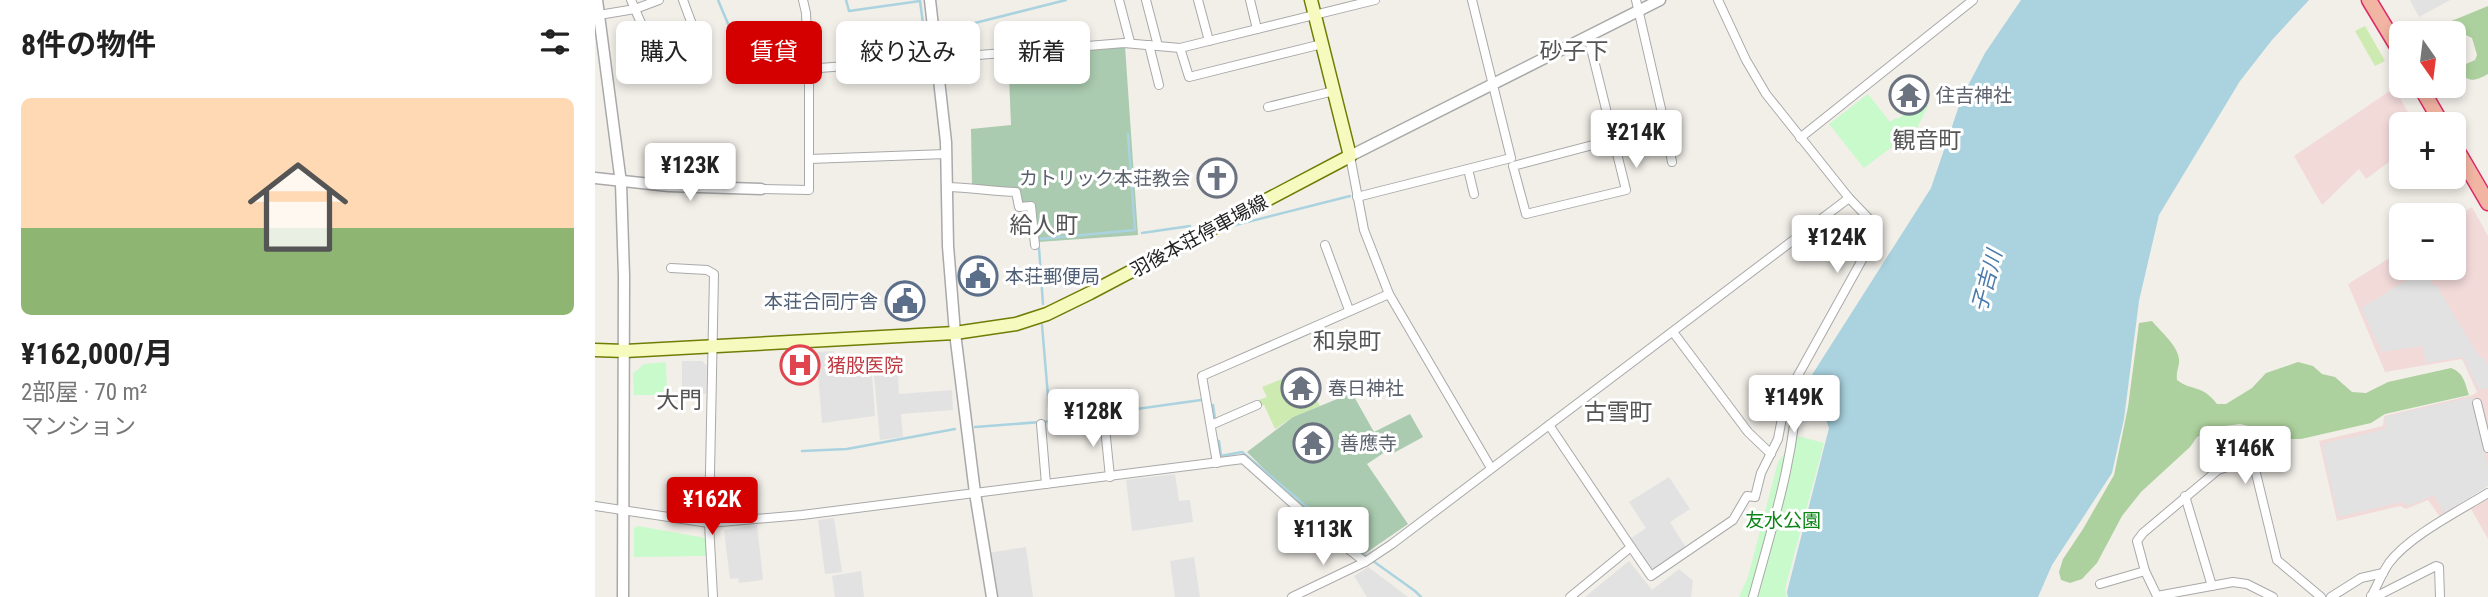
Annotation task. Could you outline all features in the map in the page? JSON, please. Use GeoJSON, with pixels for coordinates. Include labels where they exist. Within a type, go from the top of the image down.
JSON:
{"type":"FeatureCollection","features":[{"type":"Feature","properties":{"kind":"highway"},"geometry":{"type":"LineString","coordinates":[[2369,0],[2389,32]]}},
{"type":"Feature","properties":{"kind":"highway"},"geometry":{"type":"LineString","coordinates":[[2466,165],[2487,198]]}},
{"type":"Feature","properties":{"kind":"main road"},"geometry":{"type":"LineString","coordinates":[[1311,0],[1350,156]]}},
{"type":"Feature","properties":{"kind":"main road","name":"羽後本荘停車場線"},"geometry":{"type":"LineString","coordinates":[[595,350],[625,351],[955,333],[1016,324],[1047,314],[1350,156]]}},
{"type":"Feature","properties":{"kind":"street"},"geometry":{"type":"LineString","coordinates":[[597,0],[600,57],[621,183],[625,351],[624,597]]}},
{"type":"Feature","properties":{"kind":"street"},"geometry":{"type":"LineString","coordinates":[[631,0],[640,21]]}},
{"type":"Feature","properties":{"kind":"street"},"geometry":{"type":"LineString","coordinates":[[599,15],[635,9],[659,0]]}},
{"type":"Feature","properties":{"kind":"street"},"geometry":{"type":"LineString","coordinates":[[683,0],[691,21]]}},
{"type":"Feature","properties":{"kind":"street"},"geometry":{"type":"LineString","coordinates":[[803,0],[806,21]]}},
{"type":"Feature","properties":{"kind":"street"},"geometry":{"type":"LineString","coordinates":[[930,0],[933,21]]}},
{"type":"Feature","properties":{"kind":"street"},"geometry":{"type":"LineString","coordinates":[[1119,0],[1130,42]]}},
{"type":"Feature","properties":{"kind":"street"},"geometry":{"type":"LineString","coordinates":[[1146,0],[1159,85]]}},
{"type":"Feature","properties":{"kind":"street"},"geometry":{"type":"LineString","coordinates":[[1198,0],[1209,41]]}},
{"type":"Feature","properties":{"kind":"street"},"geometry":{"type":"LineString","coordinates":[[1250,0],[1257,29]]}},
{"type":"Feature","properties":{"kind":"street"},"geometry":{"type":"LineString","coordinates":[[980,54],[1130,42],[1181,48],[1375,0]]}},
{"type":"Feature","properties":{"kind":"street"},"geometry":{"type":"LineString","coordinates":[[1357,197],[1511,158],[1495,83],[1472,0]]}},
{"type":"Feature","properties":{"kind":"street"},"geometry":{"type":"LineString","coordinates":[[1491,468],[1389,293],[1369,247],[1350,156],[1588,36],[1637,6],[1660,0]]}},
{"type":"Feature","properties":{"kind":"street"},"geometry":{"type":"LineString","coordinates":[[1549,425],[1651,576],[1733,520],[1747,496],[1755,497],[1761,473],[1778,439],[1786,397],[1873,240],[1874,224],[1849,198],[1766,94],[1717,0]]}},
{"type":"Feature","properties":{"kind":"street"},"geometry":{"type":"LineString","coordinates":[[1800,138],[1973,0]]}},
{"type":"Feature","properties":{"kind":"street"},"geometry":{"type":"LineString","coordinates":[[1637,6],[1672,162]]}},
{"type":"Feature","properties":{"kind":"street"},"geometry":{"type":"LineString","coordinates":[[1588,36],[1613,138],[1626,190],[1526,214],[1513,166],[1613,138],[1665,126]]}},
{"type":"Feature","properties":{"kind":"street"},"geometry":{"type":"LineString","coordinates":[[1181,48],[1189,77],[1322,44]]}},
{"type":"Feature","properties":{"kind":"street"},"geometry":{"type":"LineString","coordinates":[[595,178],[621,183],[809,190],[808,84]]}},
{"type":"Feature","properties":{"kind":"street"},"geometry":{"type":"LineString","coordinates":[[939,84],[946,154],[948,246],[955,333],[975,493],[992,597]]}},
{"type":"Feature","properties":{"kind":"street"},"geometry":{"type":"LineString","coordinates":[[1268,107],[1334,91]]}},
{"type":"Feature","properties":{"kind":"street"},"geometry":{"type":"LineString","coordinates":[[810,159],[946,154]]}},
{"type":"Feature","properties":{"kind":"street"},"geometry":{"type":"LineString","coordinates":[[1468,169],[1474,194]]}},
{"type":"Feature","properties":{"kind":"street"},"geometry":{"type":"LineString","coordinates":[[947,187],[1016,192],[1019,207],[1031,206],[1035,245]]}},
{"type":"Feature","properties":{"kind":"street"},"geometry":{"type":"LineString","coordinates":[[1292,597],[1365,562],[1849,198]]}},
{"type":"Feature","properties":{"kind":"street"},"geometry":{"type":"LineString","coordinates":[[1325,246],[1349,310]]}},
{"type":"Feature","properties":{"kind":"street"},"geometry":{"type":"LineString","coordinates":[[671,268],[707,270],[714,274],[709,523],[713,597]]}},
{"type":"Feature","properties":{"kind":"street"},"geometry":{"type":"LineString","coordinates":[[1217,463],[1202,376],[1389,293]]}},
{"type":"Feature","properties":{"kind":"street"},"geometry":{"type":"LineString","coordinates":[[1673,332],[1748,432],[1771,454]]}},
{"type":"Feature","properties":{"kind":"street"},"geometry":{"type":"LineString","coordinates":[[1753,597],[1787,474],[1797,412],[1798,374]]}},
{"type":"Feature","properties":{"kind":"street"},"geometry":{"type":"LineString","coordinates":[[2477,403],[2488,447]]}},
{"type":"Feature","properties":{"kind":"street"},"geometry":{"type":"LineString","coordinates":[[1211,425],[1257,405]]}},
{"type":"Feature","properties":{"kind":"street"},"geometry":{"type":"LineString","coordinates":[[1104,418],[1110,477]]}},
{"type":"Feature","properties":{"kind":"street"},"geometry":{"type":"LineString","coordinates":[[1041,424],[1046,484]]}},
{"type":"Feature","properties":{"kind":"street"},"geometry":{"type":"LineString","coordinates":[[595,506],[709,523],[803,515],[1243,459],[1309,518],[1365,562]]}},
{"type":"Feature","properties":{"kind":"street"},"geometry":{"type":"LineString","coordinates":[[2273,597],[2246,584],[2234,582],[2157,596],[2145,571],[2137,541],[2217,470],[2248,460],[2253,461],[2277,560],[2321,597]]}},
{"type":"Feature","properties":{"kind":"street"},"geometry":{"type":"LineString","coordinates":[[2371,597],[2396,555],[2427,530],[2488,493]]}},
{"type":"Feature","properties":{"kind":"street"},"geometry":{"type":"LineString","coordinates":[[2185,496],[2212,586]]}},
{"type":"Feature","properties":{"kind":"street"},"geometry":{"type":"LineString","coordinates":[[1570,597],[1631,547]]}},
{"type":"Feature","properties":{"kind":"street"},"geometry":{"type":"LineString","coordinates":[[2371,597],[2436,566],[2439,567],[2440,597]]}},
{"type":"Feature","properties":{"kind":"street"},"geometry":{"type":"LineString","coordinates":[[2100,584],[2145,571]]}},
{"type":"Feature","properties":{"kind":"street"},"geometry":{"type":"LineString","coordinates":[[2331,597],[2361,579],[2383,573]]}},
{"type":"Feature","properties":{"kind":"shaded area"},"geometry":{"type":"Polygon","coordinates":[[[2410,0],[2450,0],[2419,17],[2410,0]]]}},
{"type":"Feature","properties":{"kind":"shaded area"},"geometry":{"type":"Polygon","coordinates":[[[2389,91],[2389,98],[2400,98],[2408,112],[2389,112],[2389,162],[2366,179],[2359,169],[2322,205],[2294,156],[2389,91]]]}},
{"type":"Feature","properties":{"kind":"shaded area"},"geometry":{"type":"Polygon","coordinates":[[[2472,207],[2488,236],[2488,485],[2440,517],[2428,500],[2406,509],[2400,506],[2337,521],[2319,441],[2383,426],[2384,416],[2477,392],[2462,359],[2385,372],[2348,284],[2389,258],[2389,280],[2466,280],[2466,211],[2472,207]]]}},
{"type":"Feature","properties":{"kind":"shaded area"},"geometry":{"type":"Polygon","coordinates":[[[2407,280],[2430,280],[2433,286],[2436,285],[2480,358],[2483,357],[2488,365],[2488,388],[2479,390],[2463,357],[2426,363],[2422,346],[2382,352],[2361,308],[2407,280]]]}},
{"type":"Feature","properties":{"kind":"shaded area"},"geometry":{"type":"Polygon","coordinates":[[[834,351],[836,372],[857,370],[858,376],[872,375],[875,416],[822,423],[816,352],[834,351]]]}},
{"type":"Feature","properties":{"kind":"shaded area"},"geometry":{"type":"Polygon","coordinates":[[[682,361],[702,361],[707,366],[706,394],[682,394],[682,361]]]}},
{"type":"Feature","properties":{"kind":"shaded area"},"geometry":{"type":"Polygon","coordinates":[[[898,373],[899,394],[952,390],[953,410],[901,414],[903,437],[880,440],[874,375],[898,373]]]}},
{"type":"Feature","properties":{"kind":"shaded area"},"geometry":{"type":"Polygon","coordinates":[[[2472,397],[2488,467],[2488,486],[2444,513],[2434,495],[2408,506],[2402,502],[2338,517],[2322,444],[2386,429],[2384,417],[2472,397]]]}},
{"type":"Feature","properties":{"kind":"shaded area"},"geometry":{"type":"Polygon","coordinates":[[[1175,474],[1179,501],[1190,500],[1193,522],[1132,531],[1126,480],[1175,474]]]}},
{"type":"Feature","properties":{"kind":"shaded area"},"geometry":{"type":"Polygon","coordinates":[[[1669,477],[1690,509],[1670,522],[1686,548],[1652,571],[1629,540],[1646,528],[1629,502],[1669,477]]]}},
{"type":"Feature","properties":{"kind":"shaded area"},"geometry":{"type":"Polygon","coordinates":[[[2488,498],[2488,539],[2471,509],[2488,498]]]}},
{"type":"Feature","properties":{"kind":"shaded area"},"geometry":{"type":"Polygon","coordinates":[[[834,518],[842,572],[825,574],[818,520],[834,518]]]}},
{"type":"Feature","properties":{"kind":"shaded area"},"geometry":{"type":"Polygon","coordinates":[[[757,525],[763,580],[739,583],[738,578],[730,579],[724,530],[757,525]]]}},
{"type":"Feature","properties":{"kind":"shaded area"},"geometry":{"type":"Polygon","coordinates":[[[1026,547],[1033,597],[995,597],[987,553],[1026,547]]]}},
{"type":"Feature","properties":{"kind":"shaded area"},"geometry":{"type":"Polygon","coordinates":[[[1194,557],[1200,597],[1175,597],[1170,561],[1194,557]]]}},
{"type":"Feature","properties":{"kind":"shaded area"},"geometry":{"type":"Polygon","coordinates":[[[1629,561],[1652,590],[1679,569],[1693,581],[1691,597],[1585,597],[1629,561]]]}},
{"type":"Feature","properties":{"kind":"shaded area"},"geometry":{"type":"Polygon","coordinates":[[[1368,567],[1408,597],[1367,597],[1354,576],[1368,567]]]}},
{"type":"Feature","properties":{"kind":"shaded area"},"geometry":{"type":"Polygon","coordinates":[[[861,571],[864,597],[835,597],[832,576],[861,571]]]}},
{"type":"Feature","properties":{"kind":"green space"},"geometry":{"type":"Polygon","coordinates":[[[2488,6],[2488,74],[2476,79],[2466,78],[2466,64],[2475,60],[2477,55],[2472,38],[2466,35],[2466,21],[2451,21],[2488,6]]]}},
{"type":"Feature","properties":{"kind":"green space"},"geometry":{"type":"Polygon","coordinates":[[[2365,26],[2385,61],[2375,66],[2355,31],[2365,26]]]}},
{"type":"Feature","properties":{"kind":"green space"},"geometry":{"type":"Polygon","coordinates":[[[1125,46],[1138,235],[1038,242],[1034,203],[1020,204],[1018,188],[994,189],[972,185],[971,129],[1011,125],[1009,84],[1090,84],[1090,48],[1125,46]]]}},
{"type":"Feature","properties":{"kind":"green space"},"geometry":{"type":"Polygon","coordinates":[[[1868,94],[1890,122],[1898,119],[1923,99],[1928,106],[1917,128],[1900,130],[1901,140],[1864,168],[1829,124],[1868,94]]]}},
{"type":"Feature","properties":{"kind":"green space"},"geometry":{"type":"Polygon","coordinates":[[[2152,321],[2177,352],[2177,380],[2207,394],[2217,404],[2226,404],[2252,388],[2266,373],[2298,362],[2313,366],[2322,374],[2335,377],[2352,392],[2366,393],[2388,382],[2451,368],[2461,376],[2469,395],[2385,414],[2371,423],[2301,439],[2287,439],[2240,424],[2218,427],[2197,437],[2190,447],[2141,492],[2122,516],[2097,563],[2082,579],[2070,583],[2061,580],[2059,572],[2063,559],[2114,475],[2128,407],[2139,323],[2152,321]]]}},
{"type":"Feature","properties":{"kind":"green space"},"geometry":{"type":"Polygon","coordinates":[[[666,362],[667,395],[634,395],[633,374],[644,364],[666,362]]]}},
{"type":"Feature","properties":{"kind":"green space"},"geometry":{"type":"Polygon","coordinates":[[[1302,371],[1320,406],[1293,417],[1275,429],[1259,400],[1267,397],[1262,387],[1302,371]]]}},
{"type":"Feature","properties":{"kind":"green space"},"geometry":{"type":"Polygon","coordinates":[[[1352,393],[1374,432],[1410,414],[1423,437],[1390,455],[1388,450],[1367,464],[1408,524],[1363,555],[1304,509],[1247,452],[1293,417],[1352,393]]]}},
{"type":"Feature","properties":{"kind":"green space","name":"友水公園"},"geometry":{"type":"Polygon","coordinates":[[[1798,436],[1824,443],[1785,589],[1787,597],[1739,597],[1748,577],[1778,462],[1798,436]]]}},
{"type":"Feature","properties":{"kind":"green space"},"geometry":{"type":"Polygon","coordinates":[[[638,526],[706,539],[706,556],[634,557],[634,528],[638,526]]]}},
{"type":"Feature","properties":{"kind":"water","name":"子吉川"},"geometry":{"type":"Polygon","coordinates":[[[2021,0],[2309,0],[2272,40],[2240,81],[2159,215],[2139,301],[2124,419],[2112,473],[2052,565],[2038,597],[1788,597],[1787,592],[1829,428],[1810,378],[1931,188],[1962,97],[1985,53],[2021,0]]]}},
{"type":"Feature","properties":{"kind":"waterway"},"geometry":{"type":"LineString","coordinates":[[718,0],[727,21]]}},
{"type":"Feature","properties":{"kind":"waterway"},"geometry":{"type":"LineString","coordinates":[[846,0],[849,11],[920,1],[923,21]]}},
{"type":"Feature","properties":{"kind":"waterway"},"geometry":{"type":"LineString","coordinates":[[980,22],[1066,0]]}},
{"type":"Feature","properties":{"kind":"waterway"},"geometry":{"type":"LineString","coordinates":[[1040,239],[1135,230],[1128,134]]}},
{"type":"Feature","properties":{"kind":"waterway"},"geometry":{"type":"LineString","coordinates":[[1224,228],[1350,196]]}},
{"type":"Feature","properties":{"kind":"waterway"},"geometry":{"type":"LineString","coordinates":[[1142,233],[1190,226]]}},
{"type":"Feature","properties":{"kind":"waterway"},"geometry":{"type":"LineString","coordinates":[[1039,248],[1043,304]]}},
{"type":"Feature","properties":{"kind":"waterway"},"geometry":{"type":"LineString","coordinates":[[1042,325],[1050,420]]}},
{"type":"Feature","properties":{"kind":"waterway"},"geometry":{"type":"LineString","coordinates":[[975,427],[1093,418],[1108,413],[1201,400]]}},
{"type":"Feature","properties":{"kind":"waterway"},"geometry":{"type":"LineString","coordinates":[[1213,405],[1215,419]]}},
{"type":"Feature","properties":{"kind":"waterway"},"geometry":{"type":"LineString","coordinates":[[802,451],[847,449],[955,429]]}},
{"type":"Feature","properties":{"kind":"waterway"},"geometry":{"type":"LineString","coordinates":[[1219,441],[1221,456],[1242,452],[1368,558]]}},
{"type":"Feature","properties":{"kind":"waterway"},"geometry":{"type":"LineString","coordinates":[[1373,561],[1421,597]]}},
{"type":"Feature","properties":{"kind":"place","name":"住吉神社"},"geometry":{"type":"Point","coordinates":[1909,95]}},
{"type":"Feature","properties":{"kind":"place","name":"カトリック本荘教会"},"geometry":{"type":"Point","coordinates":[1217,178]}},
{"type":"Feature","properties":{"kind":"place","name":"本荘郵便局"},"geometry":{"type":"Point","coordinates":[978,276]}},
{"type":"Feature","properties":{"kind":"place","name":"本荘合同庁舎"},"geometry":{"type":"Point","coordinates":[905,301]}},
{"type":"Feature","properties":{"kind":"place","name":"猪股医院"},"geometry":{"type":"Point","coordinates":[800,365]}},
{"type":"Feature","properties":{"kind":"place","name":"春日神社"},"geometry":{"type":"Point","coordinates":[1301,388]}},
{"type":"Feature","properties":{"kind":"place","name":"善應寺"},"geometry":{"type":"Point","coordinates":[1313,443]}},
{"type":"Feature","properties":{"kind":"district","name":"砂子下"},"geometry":{"type":"Point","coordinates":[1574,51]}},
{"type":"Feature","properties":{"kind":"district","name":"観音町"},"geometry":{"type":"Point","coordinates":[1927,140]}},
{"type":"Feature","properties":{"kind":"district","name":"給人町"},"geometry":{"type":"Point","coordinates":[1044,225]}},
{"type":"Feature","properties":{"kind":"district","name":"和泉町"},"geometry":{"type":"Point","coordinates":[1347,341]}},
{"type":"Feature","properties":{"kind":"district","name":"大門"},"geometry":{"type":"Point","coordinates":[679,400]}},
{"type":"Feature","properties":{"kind":"district","name":"古雪町"},"geometry":{"type":"Point","coordinates":[1618,412]}}]}
